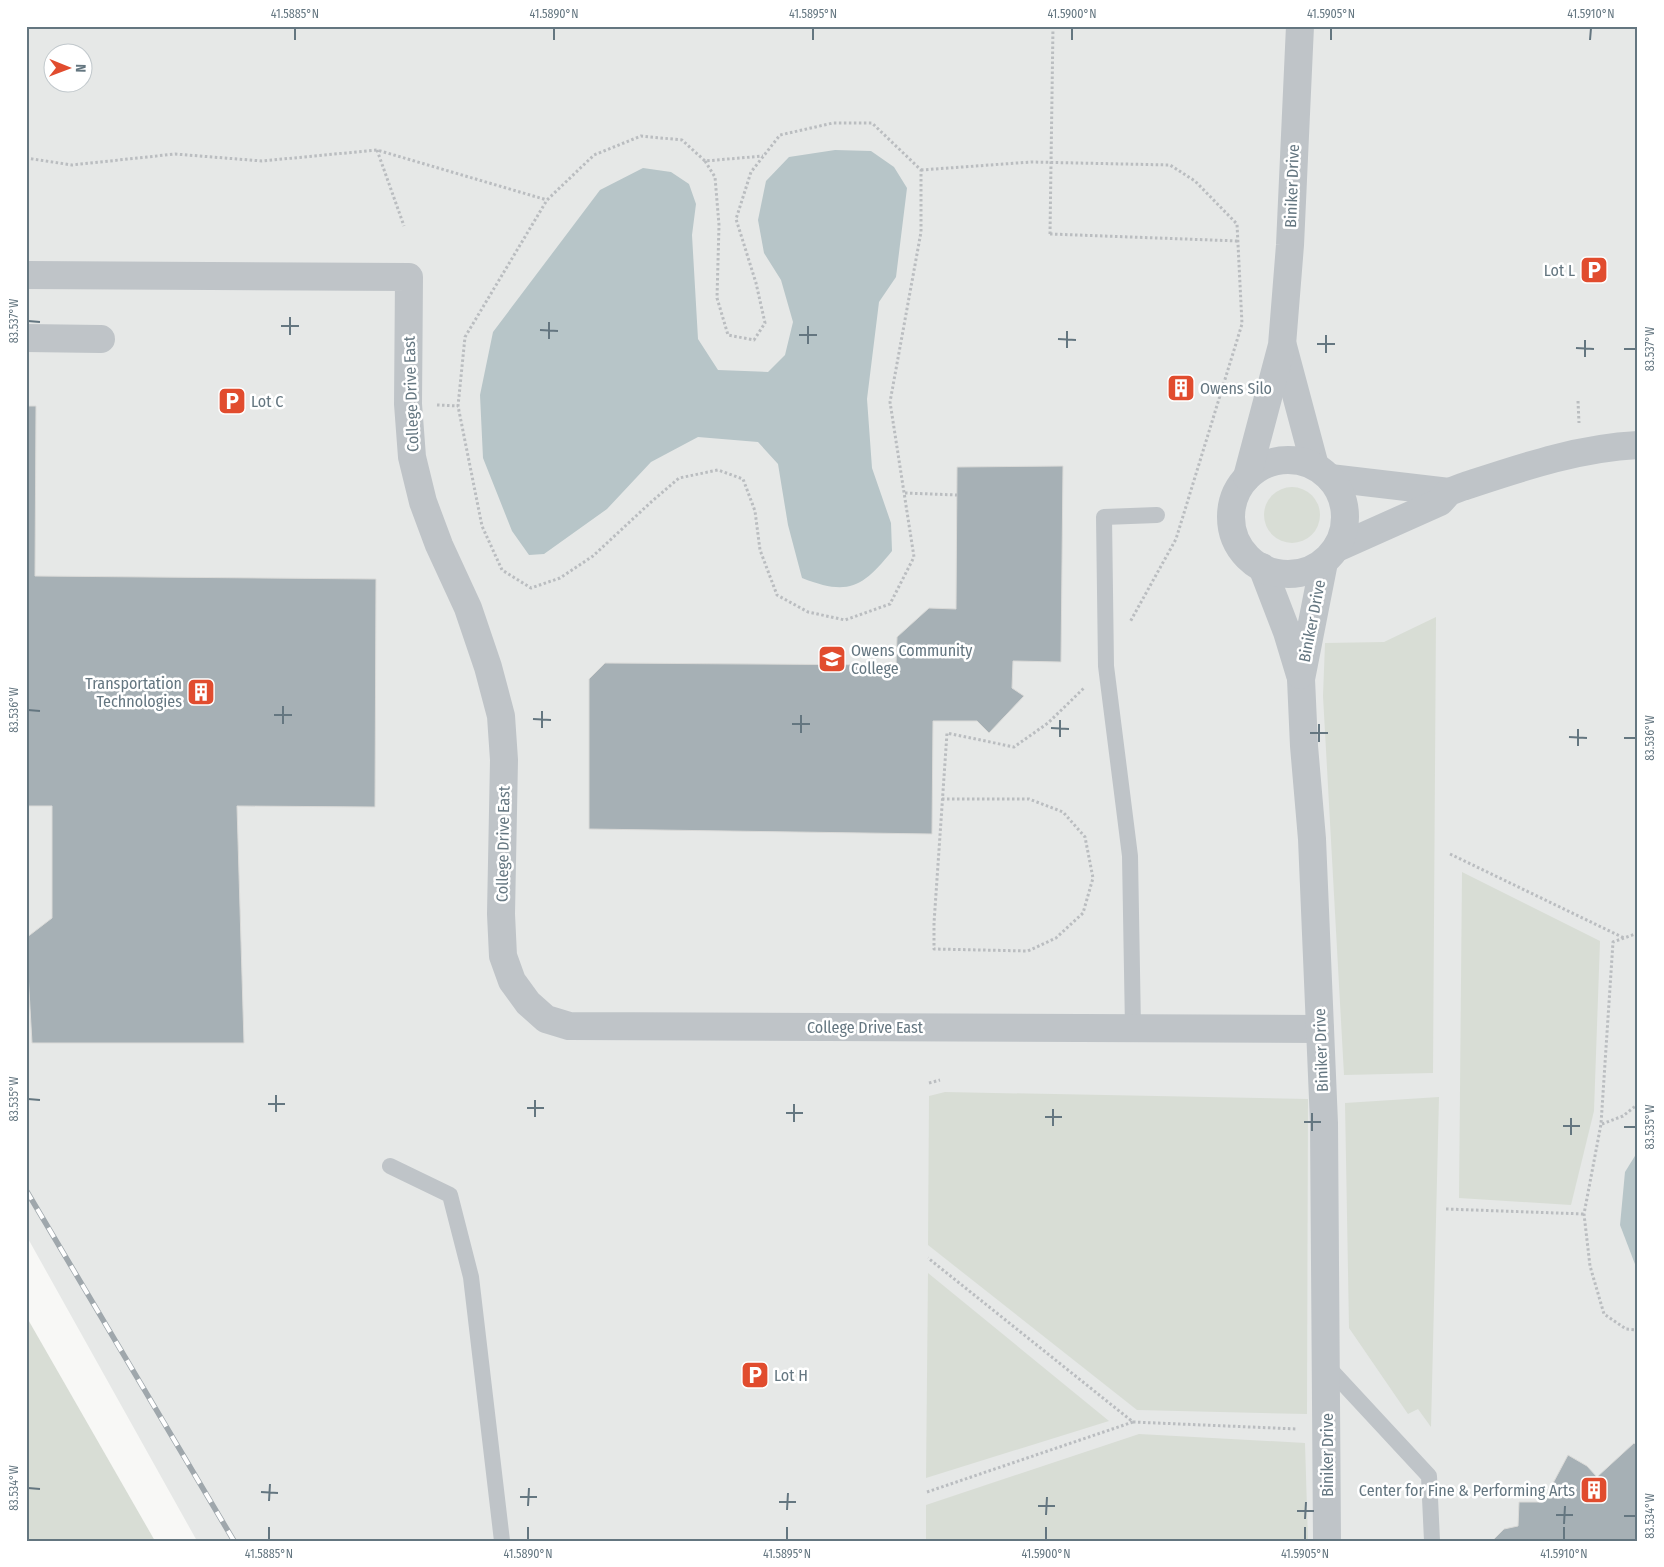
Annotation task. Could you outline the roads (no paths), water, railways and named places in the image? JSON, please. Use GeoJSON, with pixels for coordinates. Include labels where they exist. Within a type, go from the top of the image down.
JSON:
{"type":"FeatureCollection","features":[{"type":"Feature","properties":{"kind":"street","name":"Biniker Drive"},"geometry":{"type":"LineString","coordinates":[[1247,477],[1282,345],[1290,245],[1300,26]]}},
{"type":"Feature","properties":{"kind":"street","name":"College Drive East"},"geometry":{"type":"LineString","coordinates":[[26,275],[409,277],[408,404],[412,457],[423,502],[468,608],[488,667],[501,716],[504,760],[501,914],[503,956],[512,981],[528,1003],[546,1019],[569,1026],[1320,1029]]}},
{"type":"Feature","properties":{"kind":"street"},"geometry":{"type":"LineString","coordinates":[[26,338],[100,339]]}},
{"type":"Feature","properties":{"kind":"street","name":"Biniker Drive"},"geometry":{"type":"LineString","coordinates":[[1282,345],[1323,472]]}},
{"type":"Feature","properties":{"kind":"street"},"geometry":{"type":"LineString","coordinates":[[1449,492],[1440,502],[1330,555],[1307,571],[1288,574],[1269,571],[1253,562],[1240,548],[1232,530],[1231,511],[1236,493],[1247,477],[1262,466],[1276,460],[1298,460],[1323,472],[1449,492],[1566,454],[1615,446],[1638,445]]}},
{"type":"Feature","properties":{"kind":"street"},"geometry":{"type":"LineString","coordinates":[[1323,472],[1341,493],[1345,511],[1344,530],[1330,555]]}},
{"type":"Feature","properties":{"kind":"street","name":"Biniker Drive"},"geometry":{"type":"LineString","coordinates":[[1301,679],[1330,555]]}},
{"type":"Feature","properties":{"kind":"street","name":"Biniker Drive"},"geometry":{"type":"LineString","coordinates":[[1262,567],[1287,632],[1301,679],[1304,746],[1312,839],[1325,1143],[1327,1541]]}},
{"type":"Feature","properties":{"kind":"lane"},"geometry":{"type":"LineString","coordinates":[[1133,1028],[1130,856],[1106,666],[1104,517],[1157,515]]}},
{"type":"Feature","properties":{"kind":"lane"},"geometry":{"type":"LineString","coordinates":[[390,1166],[450,1195],[471,1277],[502,1541]]}},
{"type":"Feature","properties":{"kind":"lane"},"geometry":{"type":"LineString","coordinates":[[1326,1365],[1430,1476],[1432,1541]]}},
{"type":"Feature","properties":{"kind":"railway"},"geometry":{"type":"LineString","coordinates":[[26,1190],[234,1541]]}},
{"type":"Feature","properties":{"kind":"place","name":"Lot L"},"geometry":{"type":"Point","coordinates":[1594,270]}},
{"type":"Feature","properties":{"kind":"place","name":"Owens Silo"},"geometry":{"type":"Point","coordinates":[1181,388]}},
{"type":"Feature","properties":{"kind":"place","name":"Lot C"},"geometry":{"type":"Point","coordinates":[232,401]}},
{"type":"Feature","properties":{"kind":"place","name":"Owens Community College"},"geometry":{"type":"Point","coordinates":[832,659]}},
{"type":"Feature","properties":{"kind":"place","name":"Transportation Technologies"},"geometry":{"type":"Point","coordinates":[201,692]}},
{"type":"Feature","properties":{"kind":"place","name":"Lot H"},"geometry":{"type":"Point","coordinates":[755,1375]}},
{"type":"Feature","properties":{"kind":"place","name":"Center for Fine & Performing Arts"},"geometry":{"type":"Point","coordinates":[1594,1490]}}]}
